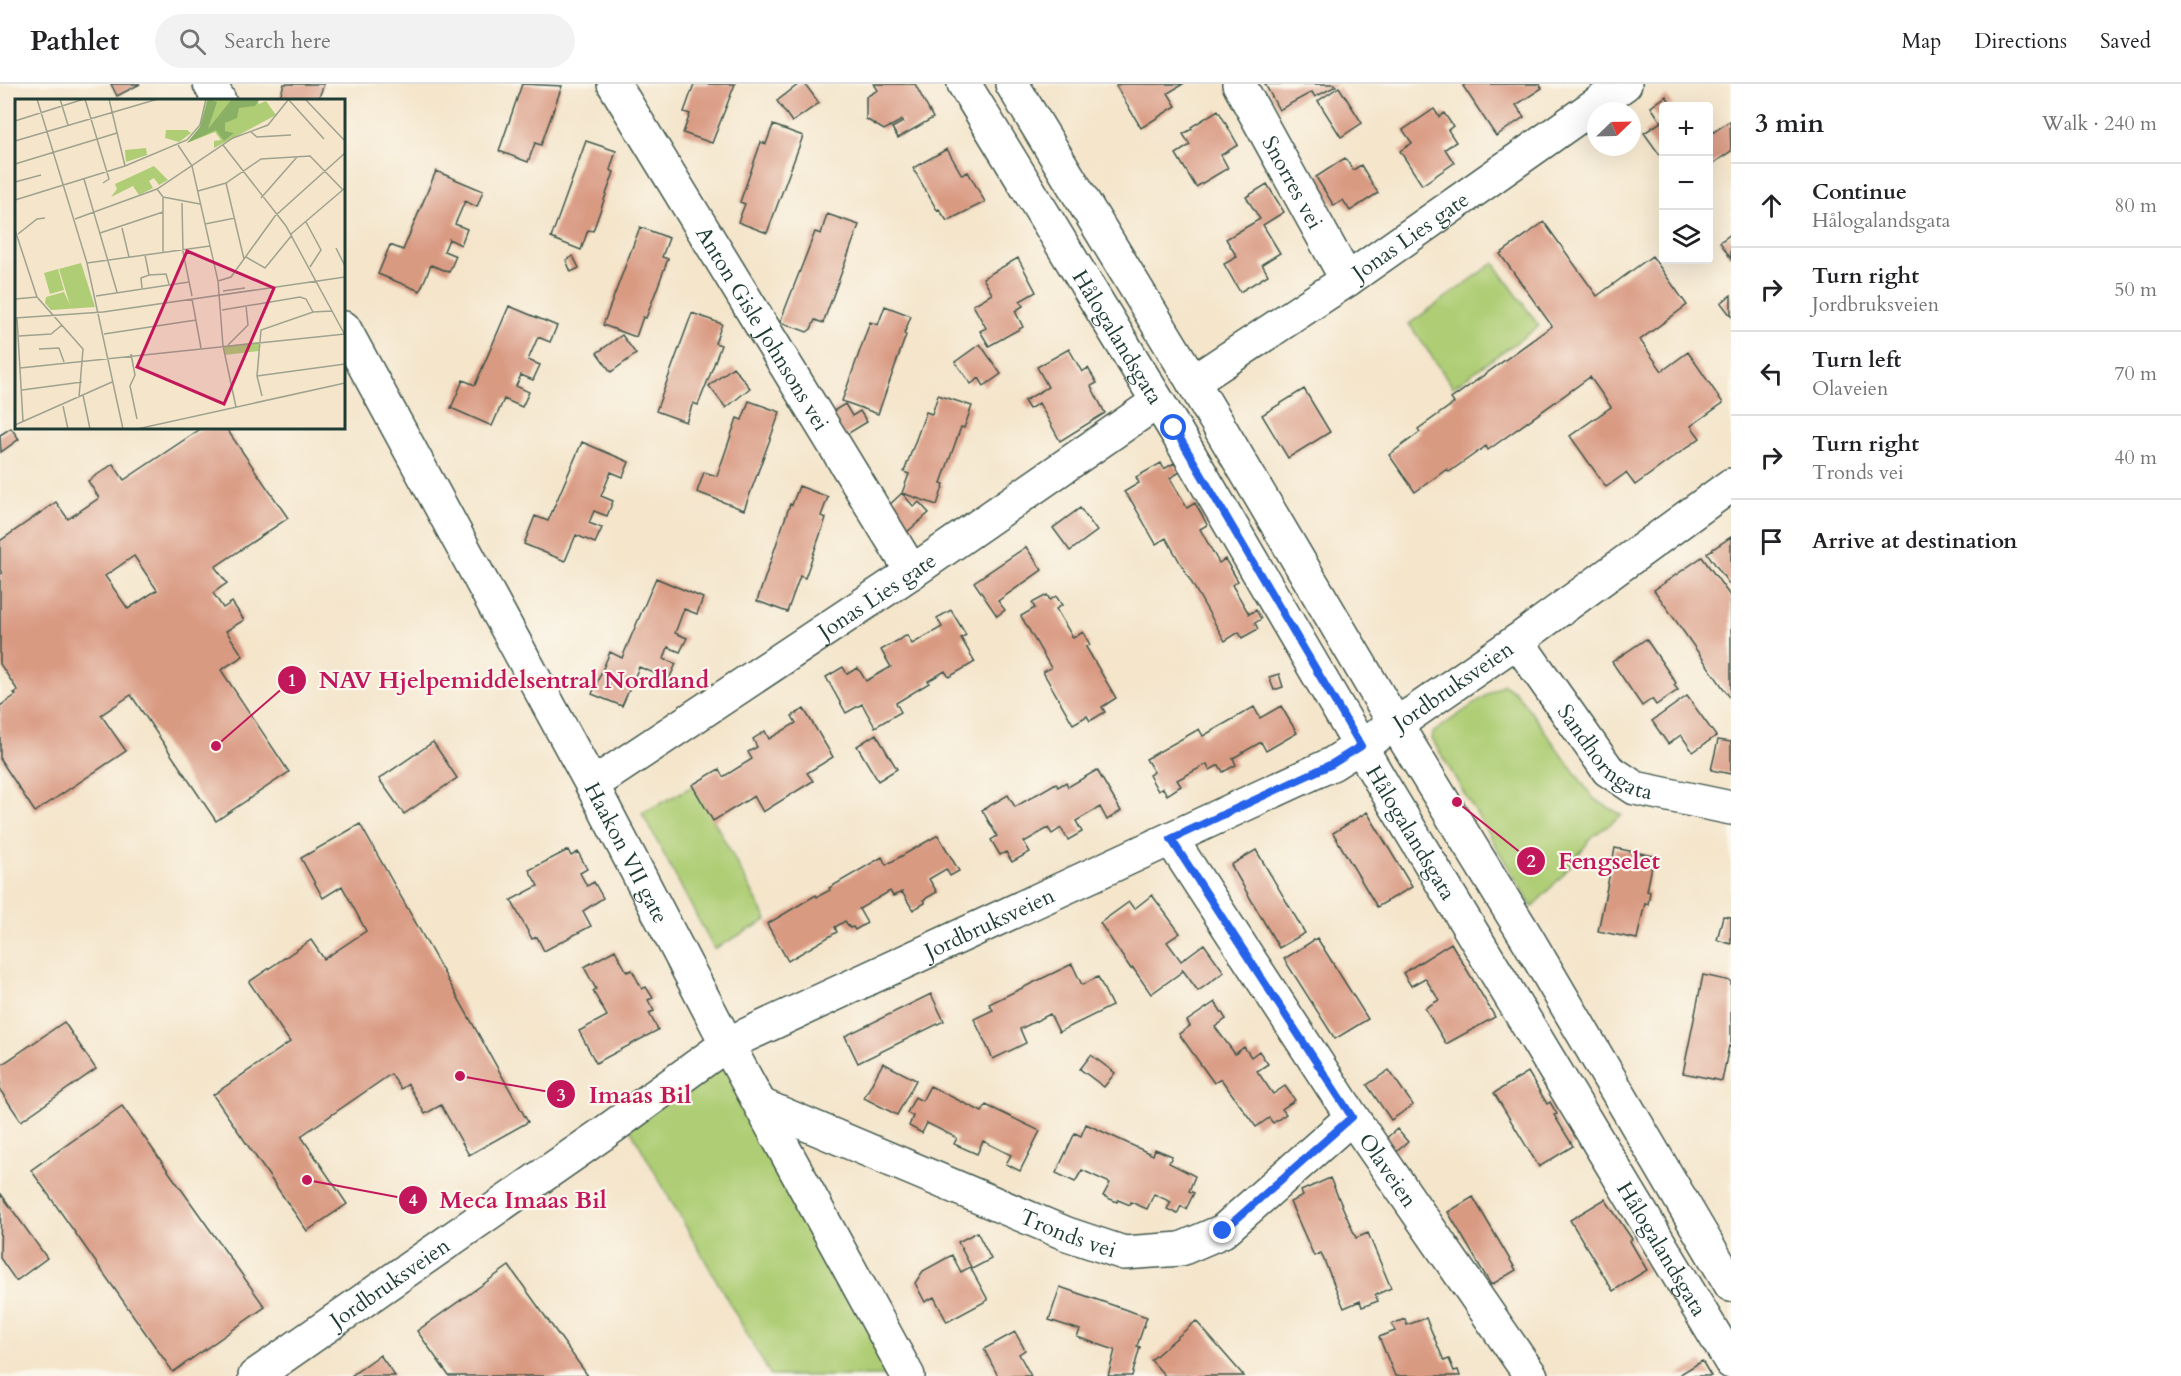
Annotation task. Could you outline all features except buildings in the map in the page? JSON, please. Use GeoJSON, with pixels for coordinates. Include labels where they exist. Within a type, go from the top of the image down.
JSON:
{"type":"FeatureCollection","features":[{"type":"Feature","properties":{"kind":"street"},"geometry":{"type":"LineString","coordinates":[[210,84],[218,99]]}},
{"type":"Feature","properties":{"kind":"street","name":"Anton Gisle Johnsons vei"},"geometry":{"type":"LineString","coordinates":[[614,84],[912,572]]}},
{"type":"Feature","properties":{"kind":"street","name":"Hålogalandsgata"},"geometry":{"type":"LineString","coordinates":[[964,84],[1158,402],[1361,746],[1731,1362]]}},
{"type":"Feature","properties":{"kind":"street","name":"Hålogalandsgata"},"geometry":{"type":"LineString","coordinates":[[1012,84],[1527,938],[1731,1285]]}},
{"type":"Feature","properties":{"kind":"street","name":"Snorres vei"},"geometry":{"type":"LineString","coordinates":[[1239,84],[1347,280]]}},
{"type":"Feature","properties":{"kind":"street","name":"Jonas Lies gate"},"geometry":{"type":"LineString","coordinates":[[1193,382],[1347,280],[1625,84]]}},
{"type":"Feature","properties":{"kind":"street","name":"Haakon VII gate"},"geometry":{"type":"LineString","coordinates":[[345,330],[592,785],[727,1044],[908,1376]]}},
{"type":"Feature","properties":{"kind":"street","name":"Jonas Lies gate"},"geometry":{"type":"LineString","coordinates":[[592,785],[912,572],[1158,402]]}},
{"type":"Feature","properties":{"kind":"street","name":"Jordbruksveien"},"geometry":{"type":"LineString","coordinates":[[255,1376],[604,1133],[727,1044],[1332,764],[1396,724],[1518,641],[1731,484]]}},
{"type":"Feature","properties":{"kind":"street","name":"Sandhorngata"},"geometry":{"type":"LineString","coordinates":[[1518,641],[1608,770],[1635,788],[1731,808]]}},
{"type":"Feature","properties":{"kind":"street","name":"Olaveien"},"geometry":{"type":"LineString","coordinates":[[1171,839],[1352,1117],[1531,1376]]}},
{"type":"Feature","properties":{"kind":"street","name":"Tronds vei"},"geometry":{"type":"LineString","coordinates":[[761,1105],[1067,1234],[1124,1252],[1181,1249],[1223,1231],[1352,1117]]}},
{"type":"Feature","properties":{"kind":"green space"},"geometry":{"type":"Polygon","coordinates":[[[1494,263],[1539,326],[1453,387],[1409,324],[1494,263]]]}},
{"type":"Feature","properties":{"kind":"green space"},"geometry":{"type":"Polygon","coordinates":[[[1503,684],[1522,700],[1594,799],[1622,815],[1592,837],[1562,876],[1532,907],[1432,739],[1433,733],[1439,728],[1503,684]]]}},
{"type":"Feature","properties":{"kind":"green space"},"geometry":{"type":"Polygon","coordinates":[[[695,785],[767,920],[714,949],[642,813],[695,785]]]}},
{"type":"Feature","properties":{"kind":"green space"},"geometry":{"type":"Polygon","coordinates":[[[727,1044],[908,1376],[771,1376],[624,1118],[727,1044]]]}},
{"type":"Feature","properties":{"kind":"place","name":"NAV Hjelpemiddelsentral Nordland"},"geometry":{"type":"Point","coordinates":[216,746]}},
{"type":"Feature","properties":{"kind":"place","name":"Fengselet"},"geometry":{"type":"Point","coordinates":[1457,802]}},
{"type":"Feature","properties":{"kind":"place","name":"Imaas Bil"},"geometry":{"type":"Point","coordinates":[460,1076]}},
{"type":"Feature","properties":{"kind":"place","name":"Meca Imaas Bil"},"geometry":{"type":"Point","coordinates":[307,1180]}},
{"type":"Feature","properties":{"kind":"route"},"geometry":{"type":"LineString","coordinates":[[1174,428],[1361,746],[1332,764],[1171,839],[1352,1117],[1223,1231]]}}]}
